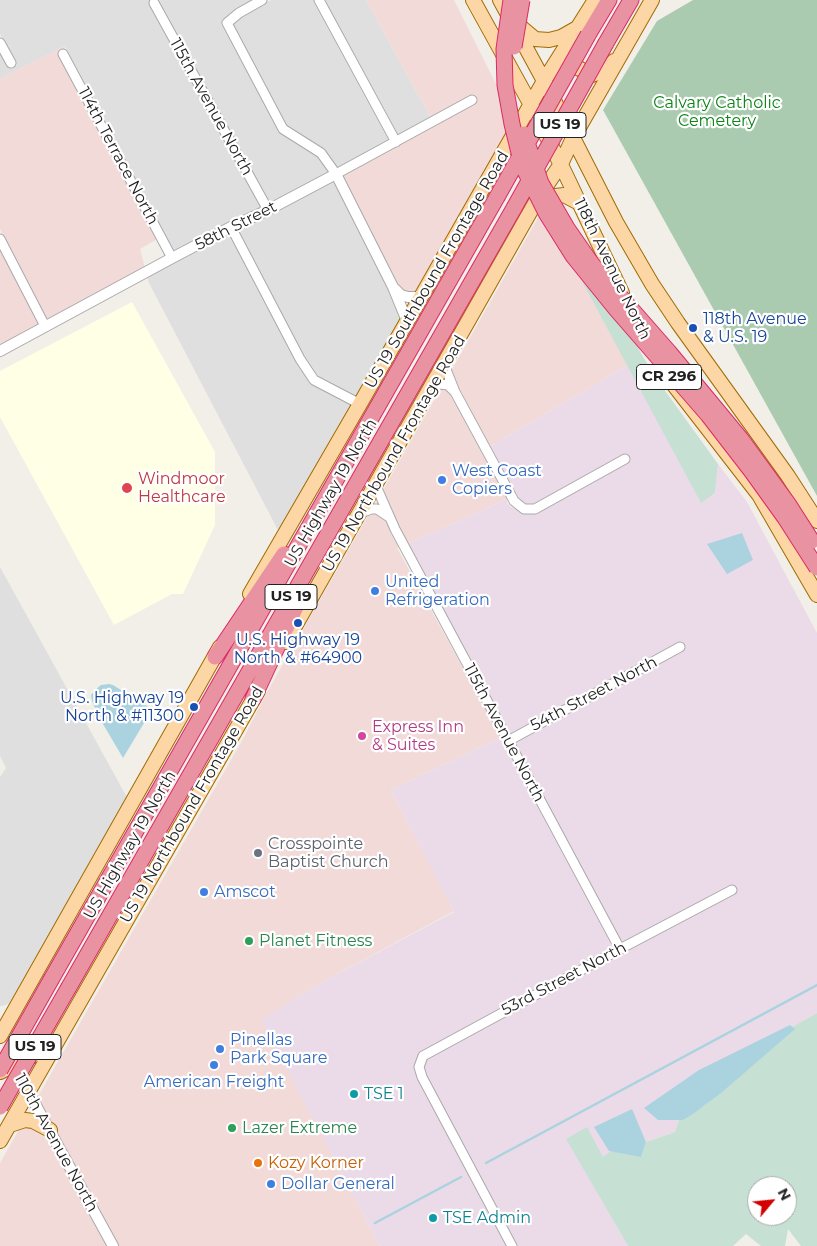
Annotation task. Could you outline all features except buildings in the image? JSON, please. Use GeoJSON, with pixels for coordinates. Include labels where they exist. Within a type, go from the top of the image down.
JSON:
{"type":"FeatureCollection","features":[{"type":"Feature","properties":{"kind":"highway"},"geometry":{"type":"LineString","coordinates":[[511,0],[504,49],[505,85],[522,165],[546,213],[573,256],[615,308],[708,415],[785,518],[817,568]]}},
{"type":"Feature","properties":{"kind":"highway"},"geometry":{"type":"LineString","coordinates":[[522,0],[514,46],[515,91],[524,138],[541,184],[567,228],[592,264],[669,352],[741,439],[789,505],[817,549]]}},
{"type":"Feature","properties":{"kind":"highway","name":"US Highway 19 North"},"geometry":{"type":"LineString","coordinates":[[5,1069],[52,978],[497,197],[583,31],[609,0]]}},
{"type":"Feature","properties":{"kind":"highway","name":"US Highway 19 North"},"geometry":{"type":"LineString","coordinates":[[0,1107],[631,0]]}},
{"type":"Feature","properties":{"kind":"highway"},"geometry":{"type":"LineString","coordinates":[[215,657],[267,578],[339,475]]}},
{"type":"Feature","properties":{"kind":"highway"},"geometry":{"type":"LineString","coordinates":[[253,698],[293,615],[333,524]]}},
{"type":"Feature","properties":{"kind":"main road"},"geometry":{"type":"LineString","coordinates":[[473,0],[531,105],[556,127]]}},
{"type":"Feature","properties":{"kind":"main road"},"geometry":{"type":"LineString","coordinates":[[500,0],[522,29],[535,39],[549,40],[583,31]]}},
{"type":"Feature","properties":{"kind":"main road","name":"CR 296"},"geometry":{"type":"LineString","coordinates":[[500,0],[544,81],[556,127],[560,164]]}},
{"type":"Feature","properties":{"kind":"main road","name":"US 19 Northbound Frontage Road"},"geometry":{"type":"LineString","coordinates":[[0,1141],[376,486],[538,198],[560,164],[556,127],[595,101],[652,0]]}},
{"type":"Feature","properties":{"kind":"main road"},"geometry":{"type":"LineString","coordinates":[[593,4],[572,57],[578,68],[592,75],[605,70],[621,54]]}},
{"type":"Feature","properties":{"kind":"main road","name":"US 19 Southbound Frontage Road"},"geometry":{"type":"LineString","coordinates":[[0,1038],[29,983],[215,657],[230,626],[360,404],[544,81],[559,57],[583,31],[593,4]]}},
{"type":"Feature","properties":{"kind":"main road"},"geometry":{"type":"LineString","coordinates":[[551,178],[556,127],[555,86],[559,57]]}},
{"type":"Feature","properties":{"kind":"main road"},"geometry":{"type":"LineString","coordinates":[[511,140],[527,132],[556,127],[595,101]]}},
{"type":"Feature","properties":{"kind":"main road","name":"118th Avenue North"},"geometry":{"type":"LineString","coordinates":[[556,127],[616,222],[652,284],[782,468],[817,521]]}},
{"type":"Feature","properties":{"kind":"main road","name":"118th Avenue North"},"geometry":{"type":"LineString","coordinates":[[560,164],[619,287],[655,355],[684,400],[759,495],[817,594]]}},
{"type":"Feature","properties":{"kind":"main road"},"geometry":{"type":"LineString","coordinates":[[489,179],[502,173],[515,176],[525,182],[532,202],[530,212]]}},
{"type":"Feature","properties":{"kind":"main road"},"geometry":{"type":"LineString","coordinates":[[538,198],[564,195],[579,203]]}},
{"type":"Feature","properties":{"kind":"main road"},"geometry":{"type":"LineString","coordinates":[[29,983],[31,996],[37,1006],[46,1014],[56,1016],[66,1012],[80,1002]]}},
{"type":"Feature","properties":{"kind":"main road"},"geometry":{"type":"LineString","coordinates":[[10,1125],[17,1098],[5,1069],[14,1043],[21,999]]}},
{"type":"Feature","properties":{"kind":"main road"},"geometry":{"type":"LineString","coordinates":[[0,1010],[10,1008],[21,999]]}},
{"type":"Feature","properties":{"kind":"main road"},"geometry":{"type":"LineString","coordinates":[[5,1069],[46,1049],[58,1040]]}},
{"type":"Feature","properties":{"kind":"main road"},"geometry":{"type":"LineString","coordinates":[[10,1125],[25,1120],[33,1121],[50,1130]]}},
{"type":"Feature","properties":{"kind":"street"},"geometry":{"type":"LineString","coordinates":[[262,0],[239,13],[227,23],[283,129],[321,153],[336,174],[393,287],[407,321]]}},
{"type":"Feature","properties":{"kind":"street"},"geometry":{"type":"LineString","coordinates":[[319,0],[396,142]]}},
{"type":"Feature","properties":{"kind":"street","name":"115th Avenue North"},"geometry":{"type":"LineString","coordinates":[[154,3],[268,210]]}},
{"type":"Feature","properties":{"kind":"street"},"geometry":{"type":"LineString","coordinates":[[0,43],[11,63]]}},
{"type":"Feature","properties":{"kind":"street","name":"114th Terrace North"},"geometry":{"type":"LineString","coordinates":[[63,54],[172,258]]}},
{"type":"Feature","properties":{"kind":"street","name":"58th Street"},"geometry":{"type":"LineString","coordinates":[[0,351],[472,100]]}},
{"type":"Feature","properties":{"kind":"street"},"geometry":{"type":"LineString","coordinates":[[231,227],[300,359],[314,380],[360,404]]}},
{"type":"Feature","properties":{"kind":"street"},"geometry":{"type":"LineString","coordinates":[[0,239],[45,326]]}},
{"type":"Feature","properties":{"kind":"street"},"geometry":{"type":"LineString","coordinates":[[393,287],[401,295],[408,298],[423,294]]}},
{"type":"Feature","properties":{"kind":"street"},"geometry":{"type":"LineString","coordinates":[[445,363],[455,392],[514,502],[524,509],[535,509],[626,459]]}},
{"type":"Feature","properties":{"kind":"street"},"geometry":{"type":"LineString","coordinates":[[431,387],[440,384],[448,385],[455,392]]}},
{"type":"Feature","properties":{"kind":"street","name":"115th Avenue North"},"geometry":{"type":"LineString","coordinates":[[376,486],[389,517],[620,948]]}},
{"type":"Feature","properties":{"kind":"street"},"geometry":{"type":"LineString","coordinates":[[361,512],[377,509],[389,517]]}},
{"type":"Feature","properties":{"kind":"street","name":"54th Street North"},"geometry":{"type":"LineString","coordinates":[[508,741],[680,647]]}},
{"type":"Feature","properties":{"kind":"street","name":"53rd Street North"},"geometry":{"type":"LineString","coordinates":[[512,1246],[426,1084],[419,1067],[423,1056],[620,948],[732,890]]}},
{"type":"Feature","properties":{"kind":"street","name":"110th Avenue North"},"geometry":{"type":"LineString","coordinates":[[0,1038],[5,1069],[29,1093],[113,1246]]}},
{"type":"Feature","properties":{"kind":"shaded area"},"geometry":{"type":"Polygon","coordinates":[[[0,0],[151,0],[149,2],[262,209],[174,252],[65,46],[0,79],[0,52],[9,69],[17,65],[0,34],[0,0]]]}},
{"type":"Feature","properties":{"kind":"shaded area"},"geometry":{"type":"Polygon","coordinates":[[[158,0],[254,0],[221,24],[279,131],[318,156],[329,173],[270,205],[158,0]]]}},
{"type":"Feature","properties":{"kind":"shaded area"},"geometry":{"type":"Polygon","coordinates":[[[271,0],[314,0],[391,141],[338,168],[324,149],[286,126],[233,24],[241,16],[271,0]]]}},
{"type":"Feature","properties":{"kind":"shaded area"},"geometry":{"type":"Polygon","coordinates":[[[325,0],[366,0],[431,118],[399,137],[325,0]]]}},
{"type":"Feature","properties":{"kind":"shaded area"},"geometry":{"type":"Polygon","coordinates":[[[366,0],[454,0],[499,90],[511,131],[416,293],[404,292],[397,284],[342,175],[478,101],[474,94],[431,118],[366,0]]]}},
{"type":"Feature","properties":{"kind":"shaded area"},"geometry":{"type":"Polygon","coordinates":[[[65,46],[67,50],[65,48],[58,52],[157,239],[140,249],[145,268],[47,320],[0,229],[0,79],[65,46]]]}},
{"type":"Feature","properties":{"kind":"shaded area"},"geometry":{"type":"Polygon","coordinates":[[[334,180],[389,289],[402,321],[359,398],[318,376],[304,356],[237,229],[334,180]]]}},
{"type":"Feature","properties":{"kind":"shaded area"},"geometry":{"type":"Polygon","coordinates":[[[539,216],[555,231],[628,365],[489,447],[451,371],[539,216]]]}},
{"type":"Feature","properties":{"kind":"shaded area"},"geometry":{"type":"Polygon","coordinates":[[[555,231],[610,300],[655,377],[718,464],[715,493],[701,503],[555,231]]]}},
{"type":"Feature","properties":{"kind":"shaded area"},"geometry":{"type":"Polygon","coordinates":[[[229,233],[296,361],[312,383],[354,406],[280,534],[147,276],[229,233]]]}},
{"type":"Feature","properties":{"kind":"shaded area"},"geometry":{"type":"Polygon","coordinates":[[[0,249],[39,324],[0,346],[0,249]]]}},
{"type":"Feature","properties":{"kind":"shaded area","name":"Windmoor Healthcare"},"geometry":{"type":"Polygon","coordinates":[[[132,302],[215,452],[215,525],[183,594],[172,594],[114,625],[0,417],[0,371],[132,302]]]}},
{"type":"Feature","properties":{"kind":"shaded area"},"geometry":{"type":"Polygon","coordinates":[[[628,365],[701,502],[715,493],[718,464],[747,502],[817,633],[817,1013],[792,1027],[790,1025],[658,1120],[679,1120],[675,1132],[646,1142],[631,1109],[609,1150],[611,1151],[603,1158],[567,1139],[628,1246],[518,1246],[426,1075],[424,1067],[427,1059],[737,891],[733,884],[622,943],[514,742],[686,648],[682,641],[510,735],[408,544],[507,499],[507,503],[511,507],[521,512],[537,513],[631,460],[627,453],[534,505],[526,505],[517,499],[489,447],[628,365]]]}},
{"type":"Feature","properties":{"kind":"shaded area"},"geometry":{"type":"Polygon","coordinates":[[[441,388],[446,389],[451,394],[507,499],[408,544],[383,490],[441,388]]]}},
{"type":"Feature","properties":{"kind":"shaded area"},"geometry":{"type":"Polygon","coordinates":[[[377,513],[386,521],[399,547],[397,548],[501,737],[391,790],[454,911],[324,981],[262,1020],[380,1246],[118,1246],[37,1098],[243,739],[266,694],[369,514],[377,513]]]}},
{"type":"Feature","properties":{"kind":"shaded area"},"geometry":{"type":"Polygon","coordinates":[[[0,567],[129,801],[17,997],[2,1006],[0,1006],[0,777],[6,768],[0,756],[0,567]]]}},
{"type":"Feature","properties":{"kind":"shaded area"},"geometry":{"type":"Polygon","coordinates":[[[501,737],[614,947],[421,1053],[415,1069],[423,1090],[507,1246],[380,1246],[261,1020],[324,981],[454,912],[391,790],[501,737]]]}},
{"type":"Feature","properties":{"kind":"shaded area"},"geometry":{"type":"Polygon","coordinates":[[[817,1013],[817,1246],[801,1246],[788,1229],[785,1246],[761,1246],[746,1234],[733,1246],[628,1246],[566,1139],[587,1127],[603,1157],[611,1151],[641,1156],[646,1142],[675,1132],[679,1120],[683,1120],[705,1105],[794,1029],[792,1027],[817,1013]]]}},
{"type":"Feature","properties":{"kind":"shaded area"},"geometry":{"type":"Polygon","coordinates":[[[25,1124],[46,1133],[107,1246],[0,1246],[0,1163],[21,1126],[25,1124]]]}},
{"type":"Feature","properties":{"kind":"green space","name":"Calvary Catholic Cemetery"},"geometry":{"type":"Polygon","coordinates":[[[693,0],[817,0],[817,496],[603,110],[657,21],[693,0]]]}},
{"type":"Feature","properties":{"kind":"water"},"geometry":{"type":"Polygon","coordinates":[[[742,533],[753,560],[727,574],[707,544],[742,533]]]}},
{"type":"Feature","properties":{"kind":"water"},"geometry":{"type":"Polygon","coordinates":[[[109,684],[150,708],[144,723],[123,758],[100,719],[92,701],[91,695],[95,690],[101,685],[109,684]]]}},
{"type":"Feature","properties":{"kind":"water"},"geometry":{"type":"Polygon","coordinates":[[[790,1025],[795,1029],[721,1093],[683,1120],[658,1120],[644,1108],[699,1070],[790,1025]]]}},
{"type":"Feature","properties":{"kind":"water"},"geometry":{"type":"Polygon","coordinates":[[[632,1109],[646,1142],[641,1157],[609,1151],[594,1127],[632,1109]]]}},
{"type":"Feature","properties":{"kind":"waterway"},"geometry":{"type":"LineString","coordinates":[[486,1163],[817,985]]}},
{"type":"Feature","properties":{"kind":"waterway"},"geometry":{"type":"LineString","coordinates":[[375,1223],[461,1177]]}},
{"type":"Feature","properties":{"kind":"place","name":"118th Avenue & U.S. 19"},"geometry":{"type":"Point","coordinates":[693,328]}},
{"type":"Feature","properties":{"kind":"place","name":"West Coast Copiers"},"geometry":{"type":"Point","coordinates":[442,480]}},
{"type":"Feature","properties":{"kind":"place","name":"Windmoor Healthcare"},"geometry":{"type":"Point","coordinates":[127,488]}},
{"type":"Feature","properties":{"kind":"place","name":"United Refrigeration"},"geometry":{"type":"Point","coordinates":[375,591]}},
{"type":"Feature","properties":{"kind":"place","name":"U.S. Highway 19 North & #64900"},"geometry":{"type":"Point","coordinates":[298,623]}},
{"type":"Feature","properties":{"kind":"place","name":"U.S. Highway 19 North & #11300"},"geometry":{"type":"Point","coordinates":[194,707]}},
{"type":"Feature","properties":{"kind":"place","name":"Express Inn & Suites"},"geometry":{"type":"Point","coordinates":[362,736]}},
{"type":"Feature","properties":{"kind":"place","name":"Crosspointe Baptist Church"},"geometry":{"type":"Point","coordinates":[258,853]}},
{"type":"Feature","properties":{"kind":"place","name":"Amscot"},"geometry":{"type":"Point","coordinates":[204,892]}},
{"type":"Feature","properties":{"kind":"place","name":"Planet Fitness"},"geometry":{"type":"Point","coordinates":[249,941]}},
{"type":"Feature","properties":{"kind":"place","name":"Pinellas Park Square"},"geometry":{"type":"Point","coordinates":[220,1049]}},
{"type":"Feature","properties":{"kind":"place","name":"American Freight"},"geometry":{"type":"Point","coordinates":[214,1065]}},
{"type":"Feature","properties":{"kind":"place","name":"TSE 1"},"geometry":{"type":"Point","coordinates":[354,1094]}},
{"type":"Feature","properties":{"kind":"place","name":"Lazer Extreme"},"geometry":{"type":"Point","coordinates":[232,1128]}},
{"type":"Feature","properties":{"kind":"place","name":"Kozy Korner"},"geometry":{"type":"Point","coordinates":[258,1163]}},
{"type":"Feature","properties":{"kind":"place","name":"Dollar General"},"geometry":{"type":"Point","coordinates":[271,1184]}},
{"type":"Feature","properties":{"kind":"place","name":"TSE Admin"},"geometry":{"type":"Point","coordinates":[433,1218]}}]}
